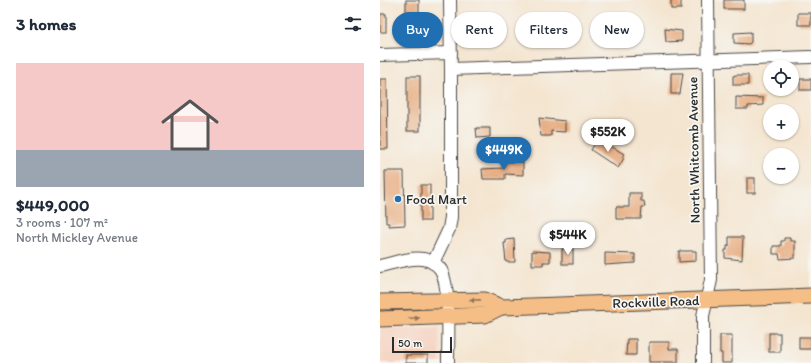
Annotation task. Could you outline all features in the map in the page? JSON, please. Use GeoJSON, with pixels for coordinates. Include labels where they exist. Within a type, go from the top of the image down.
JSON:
{"type":"FeatureCollection","features":[{"type":"Feature","properties":{"kind":"main road","name":"Rockville Road"},"geometry":{"type":"LineString","coordinates":[[380,319],[485,315],[501,307],[811,296]]}},
{"type":"Feature","properties":{"kind":"main road","name":"Rockville Road"},"geometry":{"type":"LineString","coordinates":[[380,302],[485,300],[501,307]]}},
{"type":"Feature","properties":{"kind":"street"},"geometry":{"type":"LineString","coordinates":[[433,263],[450,226],[452,70],[450,0]]}},
{"type":"Feature","properties":{"kind":"street","name":"North Whitcomb Avenue"},"geometry":{"type":"LineString","coordinates":[[703,363],[703,316],[711,280],[708,0]]}},
{"type":"Feature","properties":{"kind":"street"},"geometry":{"type":"LineString","coordinates":[[380,54],[451,53]]}},
{"type":"Feature","properties":{"kind":"street"},"geometry":{"type":"LineString","coordinates":[[452,70],[811,57]]}},
{"type":"Feature","properties":{"kind":"street"},"geometry":{"type":"LineString","coordinates":[[380,266],[417,259],[433,263],[440,270],[443,277],[447,300],[448,363]]}},
{"type":"Feature","properties":{"kind":"shaded area"},"geometry":{"type":"Polygon","coordinates":[[[439,327],[440,363],[380,363],[380,328],[439,327]]]}},
{"type":"Feature","properties":{"kind":"building"},"geometry":{"type":"Polygon","coordinates":[[[406,0],[419,0],[419,12],[406,12],[406,0]]]}},
{"type":"Feature","properties":{"kind":"building"},"geometry":{"type":"Polygon","coordinates":[[[671,0],[681,0],[681,9],[671,9],[671,0]]]}},
{"type":"Feature","properties":{"kind":"building"},"geometry":{"type":"Polygon","coordinates":[[[724,0],[744,0],[744,9],[724,9],[724,0]]]}},
{"type":"Feature","properties":{"kind":"building"},"geometry":{"type":"Polygon","coordinates":[[[798,13],[811,13],[811,25],[798,25],[798,13]]]}},
{"type":"Feature","properties":{"kind":"building"},"geometry":{"type":"Polygon","coordinates":[[[380,14],[386,14],[386,32],[380,32],[380,14]]]}},
{"type":"Feature","properties":{"kind":"building"},"geometry":{"type":"Polygon","coordinates":[[[665,29],[682,31],[682,41],[666,42],[665,29]]]}},
{"type":"Feature","properties":{"kind":"building"},"geometry":{"type":"Polygon","coordinates":[[[751,32],[751,42],[749,44],[734,43],[734,33],[751,32]]]}},
{"type":"Feature","properties":{"kind":"building"},"geometry":{"type":"Polygon","coordinates":[[[671,73],[683,73],[680,94],[671,94],[671,73]]]}},
{"type":"Feature","properties":{"kind":"building"},"geometry":{"type":"Polygon","coordinates":[[[748,75],[748,85],[733,85],[733,76],[748,75]]]}},
{"type":"Feature","properties":{"kind":"building"},"geometry":{"type":"Polygon","coordinates":[[[407,76],[420,76],[420,131],[407,131],[407,76]]]}},
{"type":"Feature","properties":{"kind":"building"},"geometry":{"type":"Polygon","coordinates":[[[380,79],[387,79],[388,149],[380,149],[380,79]]]}},
{"type":"Feature","properties":{"kind":"building"},"geometry":{"type":"Polygon","coordinates":[[[800,79],[811,79],[811,90],[800,90],[800,79]]]}},
{"type":"Feature","properties":{"kind":"building"},"geometry":{"type":"Polygon","coordinates":[[[736,97],[763,98],[763,105],[748,106],[748,109],[736,109],[736,97]]]}},
{"type":"Feature","properties":{"kind":"building"},"geometry":{"type":"Polygon","coordinates":[[[539,118],[565,121],[565,132],[551,131],[551,136],[541,136],[539,118]]]}},
{"type":"Feature","properties":{"kind":"building"},"geometry":{"type":"Polygon","coordinates":[[[476,128],[490,128],[490,137],[477,138],[476,128]]]}},
{"type":"Feature","properties":{"kind":"building"},"geometry":{"type":"Polygon","coordinates":[[[597,140],[603,144],[604,142],[624,154],[622,157],[624,158],[618,168],[591,150],[597,140]]]}},
{"type":"Feature","properties":{"kind":"building"},"geometry":{"type":"Polygon","coordinates":[[[505,162],[523,162],[523,175],[505,174],[505,179],[483,179],[482,169],[504,168],[505,162]]]}},
{"type":"Feature","properties":{"kind":"building","name":"Food Mart"},"geometry":{"type":"Polygon","coordinates":[[[385,171],[404,171],[405,225],[389,226],[389,223],[386,223],[385,171]]]}},
{"type":"Feature","properties":{"kind":"building"},"geometry":{"type":"Polygon","coordinates":[[[747,178],[755,178],[755,193],[747,193],[747,178]]]}},
{"type":"Feature","properties":{"kind":"building"},"geometry":{"type":"Polygon","coordinates":[[[421,185],[430,185],[430,221],[421,221],[421,185]]]}},
{"type":"Feature","properties":{"kind":"building"},"geometry":{"type":"Polygon","coordinates":[[[629,193],[641,193],[641,201],[644,201],[645,207],[642,207],[641,219],[616,219],[616,207],[629,207],[629,193]]]}},
{"type":"Feature","properties":{"kind":"building"},"geometry":{"type":"Polygon","coordinates":[[[729,237],[743,237],[742,260],[725,258],[725,250],[727,250],[727,246],[729,246],[729,237]]]}},
{"type":"Feature","properties":{"kind":"building"},"geometry":{"type":"Polygon","coordinates":[[[784,238],[790,238],[790,241],[795,241],[795,258],[780,259],[779,254],[773,254],[773,246],[781,246],[781,241],[784,241],[784,238]]]}},
{"type":"Feature","properties":{"kind":"building"},"geometry":{"type":"Polygon","coordinates":[[[514,239],[515,262],[506,262],[504,243],[506,243],[506,240],[514,239]]]}},
{"type":"Feature","properties":{"kind":"building"},"geometry":{"type":"Polygon","coordinates":[[[562,249],[573,249],[573,264],[562,264],[562,249]]]}},
{"type":"Feature","properties":{"kind":"building"},"geometry":{"type":"Polygon","coordinates":[[[532,251],[550,252],[550,262],[543,262],[543,265],[532,265],[532,251]]]}},
{"type":"Feature","properties":{"kind":"building"},"geometry":{"type":"Polygon","coordinates":[[[679,251],[696,251],[696,261],[679,262],[679,251]]]}},
{"type":"Feature","properties":{"kind":"building"},"geometry":{"type":"Polygon","coordinates":[[[605,253],[635,254],[635,263],[605,265],[605,253]]]}},
{"type":"Feature","properties":{"kind":"building"},"geometry":{"type":"Polygon","coordinates":[[[769,333],[780,333],[780,352],[769,352],[769,333]]]}},
{"type":"Feature","properties":{"kind":"building"},"geometry":{"type":"Polygon","coordinates":[[[720,335],[732,335],[732,363],[722,363],[722,353],[720,353],[720,335]]]}},
{"type":"Feature","properties":{"kind":"building"},"geometry":{"type":"Polygon","coordinates":[[[799,337],[811,337],[811,349],[799,349],[799,337]]]}},
{"type":"Feature","properties":{"kind":"building"},"geometry":{"type":"Polygon","coordinates":[[[627,339],[636,339],[636,355],[626,355],[627,339]]]}},
{"type":"Feature","properties":{"kind":"building"},"geometry":{"type":"Polygon","coordinates":[[[649,342],[669,342],[669,349],[678,349],[678,362],[649,362],[649,342]]]}},
{"type":"Feature","properties":{"kind":"building"},"geometry":{"type":"Polygon","coordinates":[[[406,355],[428,355],[428,363],[406,363],[406,355]]]}},
{"type":"Feature","properties":{"kind":"place","name":"Food Mart"},"geometry":{"type":"Point","coordinates":[398,199]}}]}
